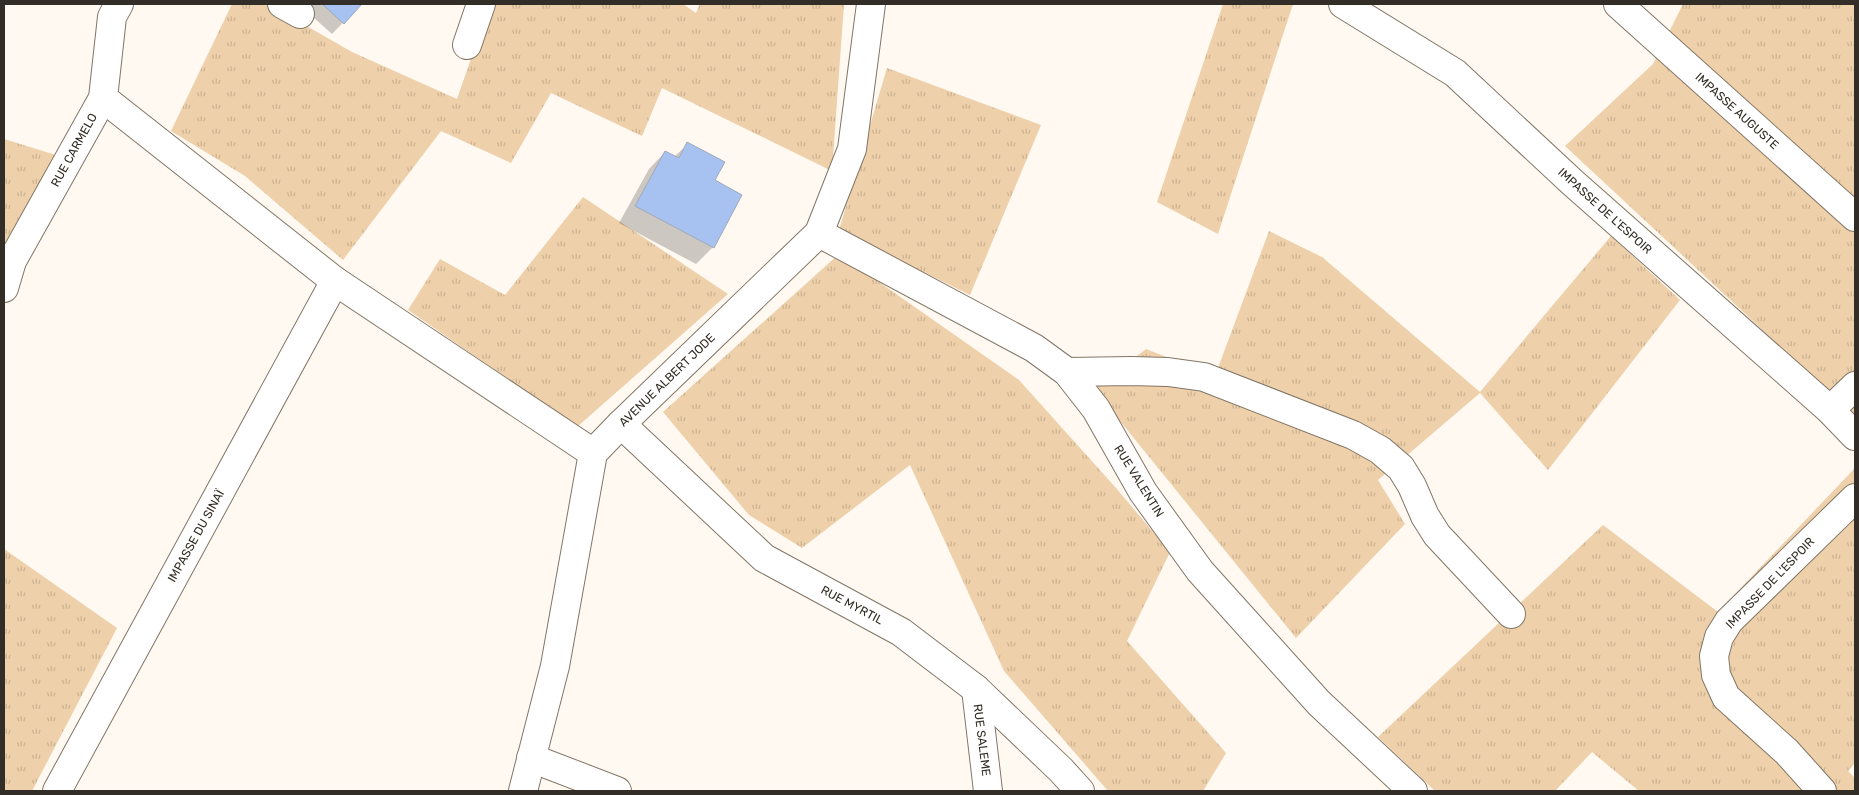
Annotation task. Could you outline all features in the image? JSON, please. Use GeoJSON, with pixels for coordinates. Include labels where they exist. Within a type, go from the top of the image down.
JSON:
{"type":"FeatureCollection","features":[{"type":"Feature","properties":{"kind":"street"},"geometry":{"type":"LineString","coordinates":[[467,45],[482,4]]}},
{"type":"Feature","properties":{"kind":"street","name":"AVENUE ALBERT JODE"},"geometry":{"type":"LineString","coordinates":[[594,453],[621,424],[819,233],[852,148],[871,4]]}},
{"type":"Feature","properties":{"kind":"street","name":"IMPASSE DE L'ESPOIR"},"geometry":{"type":"LineString","coordinates":[[1343,4],[1455,73],[1572,182],[1830,410],[1855,436]]}},
{"type":"Feature","properties":{"kind":"street","name":"IMPASSE AUGUSTE"},"geometry":{"type":"LineString","coordinates":[[1618,4],[1855,218]]}},
{"type":"Feature","properties":{"kind":"street","name":"RUE CARMELO"},"geometry":{"type":"LineString","coordinates":[[4,288],[12,261],[103,98],[109,8]]}},
{"type":"Feature","properties":{"kind":"street"},"geometry":{"type":"LineString","coordinates":[[103,98],[335,281],[594,453],[555,666],[522,791]]}},
{"type":"Feature","properties":{"kind":"street","name":"RUE VALENTIN"},"geometry":{"type":"LineString","coordinates":[[819,233],[1034,348],[1068,372],[1096,409],[1143,492],[1200,571],[1319,703],[1413,791]]}},
{"type":"Feature","properties":{"kind":"street","name":"IMPASSE DU SINAÏ"},"geometry":{"type":"LineString","coordinates":[[57,791],[335,281]]}},
{"type":"Feature","properties":{"kind":"street"},"geometry":{"type":"LineString","coordinates":[[1068,372],[1149,371],[1204,377],[1353,435],[1380,450],[1401,468],[1412,486],[1425,516],[1437,535],[1511,614]]}},
{"type":"Feature","properties":{"kind":"street"},"geometry":{"type":"LineString","coordinates":[[1830,410],[1855,386]]}},
{"type":"Feature","properties":{"kind":"street","name":"RUE MYRTIL"},"geometry":{"type":"LineString","coordinates":[[621,424],[764,558],[901,632],[976,689],[1061,770],[1080,791]]}},
{"type":"Feature","properties":{"kind":"street","name":"IMPASSE DE L'ESPOIR"},"geometry":{"type":"LineString","coordinates":[[1822,791],[1787,752],[1726,697],[1716,675],[1714,656],[1719,637],[1729,621],[1855,498]]}},
{"type":"Feature","properties":{"kind":"street","name":"RUE SALEME"},"geometry":{"type":"LineString","coordinates":[[976,689],[988,791]]}},
{"type":"Feature","properties":{"kind":"street"},"geometry":{"type":"LineString","coordinates":[[531,758],[617,791]]}},
{"type":"Feature","properties":{"kind":"green space"},"geometry":{"type":"Polygon","coordinates":[[[232,4],[268,4],[352,52],[457,99],[490,4],[683,4],[696,13],[700,4],[844,4],[832,171],[662,88],[642,136],[551,93],[511,163],[441,131],[343,260],[245,176],[171,131],[232,4]]]}},
{"type":"Feature","properties":{"kind":"green space"},"geometry":{"type":"Polygon","coordinates":[[[1223,4],[1293,4],[1218,234],[1157,202],[1223,4]]]}},
{"type":"Feature","properties":{"kind":"green space"},"geometry":{"type":"Polygon","coordinates":[[[1683,4],[1855,4],[1855,416],[1565,146],[1653,64],[1683,4]]]}},
{"type":"Feature","properties":{"kind":"green space"},"geometry":{"type":"Polygon","coordinates":[[[887,68],[1041,125],[970,295],[839,230],[887,68]]]}},
{"type":"Feature","properties":{"kind":"green space"},"geometry":{"type":"Polygon","coordinates":[[[4,139],[59,156],[4,263],[4,139]]]}},
{"type":"Feature","properties":{"kind":"green space"},"geometry":{"type":"Polygon","coordinates":[[[583,197],[728,294],[577,427],[408,310],[440,259],[505,295],[583,197]]]}},
{"type":"Feature","properties":{"kind":"green space"},"geometry":{"type":"Polygon","coordinates":[[[1269,231],[1322,257],[1480,392],[1611,236],[1680,300],[1548,470],[1480,393],[1378,480],[1405,524],[1296,638],[1094,389],[1146,349],[1215,376],[1269,231]]]}},
{"type":"Feature","properties":{"kind":"green space"},"geometry":{"type":"Polygon","coordinates":[[[839,254],[1019,380],[1116,488],[1170,552],[1127,641],[1226,753],[1203,791],[1108,791],[1004,671],[910,465],[802,548],[749,515],[663,412],[839,254]]]}},
{"type":"Feature","properties":{"kind":"green space"},"geometry":{"type":"Polygon","coordinates":[[[1855,468],[1855,763],[1848,771],[1855,778],[1855,791],[1639,791],[1592,752],[1555,791],[1435,791],[1378,737],[1603,525],[1718,612],[1855,468]]]}},
{"type":"Feature","properties":{"kind":"green space"},"geometry":{"type":"Polygon","coordinates":[[[4,549],[117,628],[32,791],[4,791],[4,549]]]}},
{"type":"Feature","properties":{"kind":"building"},"geometry":{"type":"Polygon","coordinates":[[[322,4],[362,4],[344,24],[322,4]]]}},
{"type":"Feature","properties":{"kind":"building"},"geometry":{"type":"Polygon","coordinates":[[[687,142],[725,162],[715,180],[742,195],[714,248],[635,206],[665,151],[679,158],[687,142]]]}}]}
